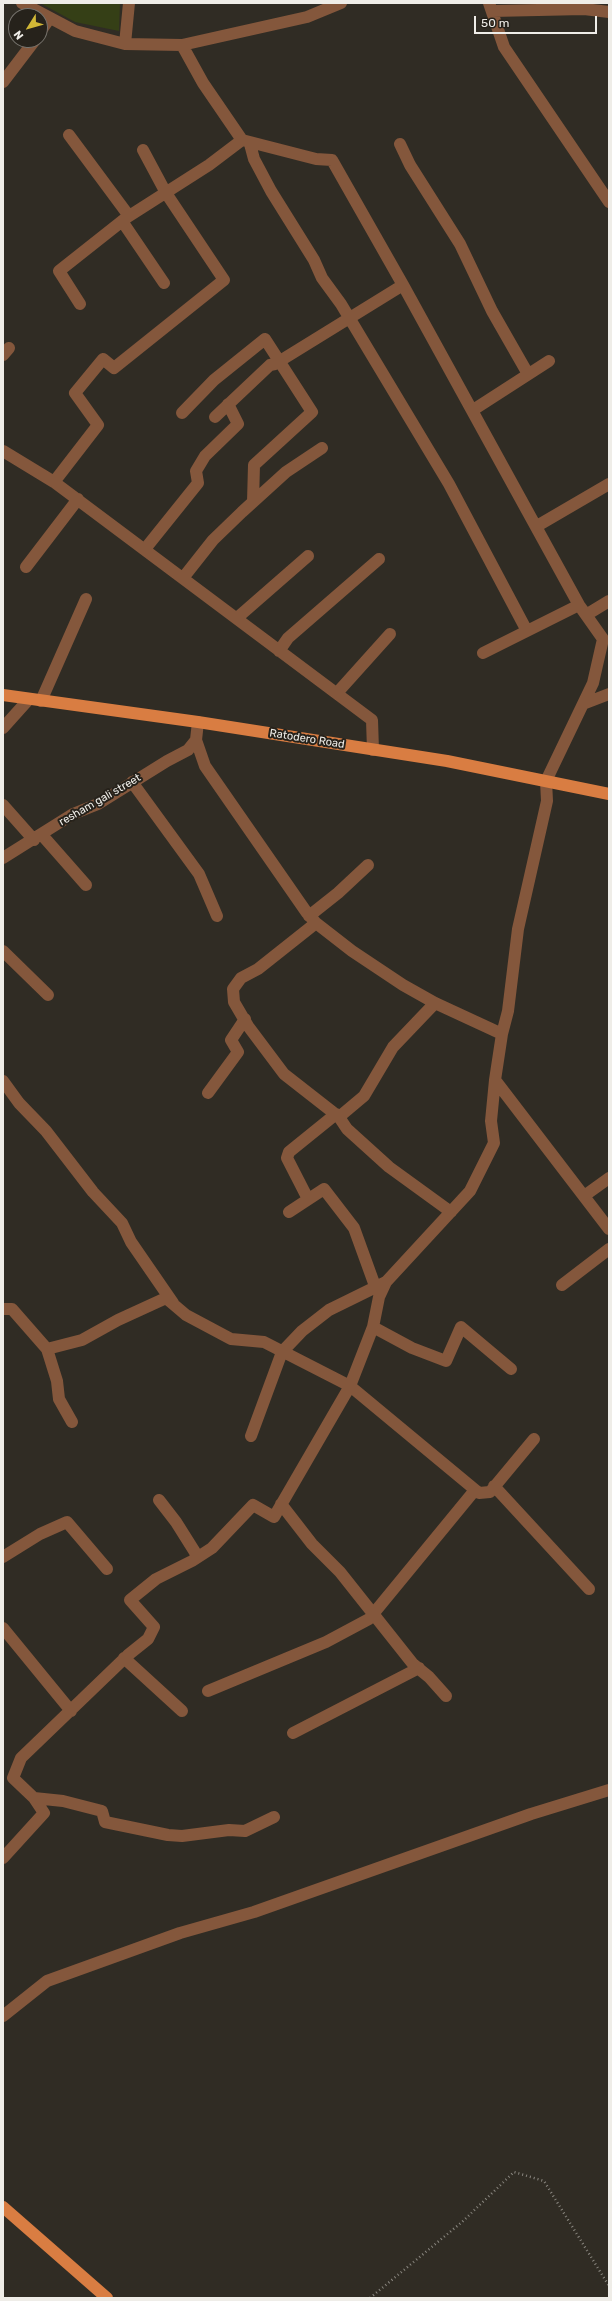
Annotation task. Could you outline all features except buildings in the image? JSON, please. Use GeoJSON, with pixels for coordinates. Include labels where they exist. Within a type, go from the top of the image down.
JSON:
{"type":"FeatureCollection","features":[{"type":"Feature","properties":{"kind":"main road","name":"Ratodero Road"},"geometry":{"type":"LineString","coordinates":[[3,695],[198,722],[447,761],[609,794]]}},
{"type":"Feature","properties":{"kind":"main road"},"geometry":{"type":"LineString","coordinates":[[3,2207],[107,2298]]}},
{"type":"Feature","properties":{"kind":"street"},"geometry":{"type":"LineString","coordinates":[[125,44],[129,3]]}},
{"type":"Feature","properties":{"kind":"street"},"geometry":{"type":"LineString","coordinates":[[48,19],[75,31],[125,44],[182,45],[307,17],[341,3]]}},
{"type":"Feature","properties":{"kind":"street"},"geometry":{"type":"LineString","coordinates":[[609,12],[584,8],[490,7],[504,48],[609,202]]}},
{"type":"Feature","properties":{"kind":"street"},"geometry":{"type":"LineString","coordinates":[[182,45],[203,83],[246,142],[271,192],[314,260],[322,278],[349,318],[449,484],[527,631]]}},
{"type":"Feature","properties":{"kind":"street"},"geometry":{"type":"LineString","coordinates":[[3,82],[29,48]]}},
{"type":"Feature","properties":{"kind":"street"},"geometry":{"type":"LineString","coordinates":[[69,135],[126,218],[164,283]]}},
{"type":"Feature","properties":{"kind":"street"},"geometry":{"type":"LineString","coordinates":[[80,304],[59,271],[126,218],[246,142],[316,159],[332,160],[473,410],[579,605],[603,639],[593,683],[546,781],[547,801],[518,929],[508,1011],[502,1034],[495,1080],[491,1121],[494,1143],[470,1192],[380,1284],[329,1310],[302,1331],[282,1352],[251,1436]]}},
{"type":"Feature","properties":{"kind":"street"},"geometry":{"type":"LineString","coordinates":[[400,144],[410,165],[460,244],[492,311],[528,374]]}},
{"type":"Feature","properties":{"kind":"street"},"geometry":{"type":"LineString","coordinates":[[54,482],[98,425],[75,393],[103,359],[114,368],[224,280],[166,193],[143,150]]}},
{"type":"Feature","properties":{"kind":"street"},"geometry":{"type":"LineString","coordinates":[[215,417],[270,365],[279,362],[403,285]]}},
{"type":"Feature","properties":{"kind":"street"},"geometry":{"type":"LineString","coordinates":[[182,413],[214,380],[265,339],[312,412],[254,465],[254,502]]}},
{"type":"Feature","properties":{"kind":"street"},"geometry":{"type":"LineString","coordinates":[[473,410],[549,361]]}},
{"type":"Feature","properties":{"kind":"street"},"geometry":{"type":"LineString","coordinates":[[145,549],[198,483],[196,471],[204,456],[238,424],[228,404]]}},
{"type":"Feature","properties":{"kind":"street"},"geometry":{"type":"LineString","coordinates":[[183,578],[213,540],[286,472],[322,448]]}},
{"type":"Feature","properties":{"kind":"street"},"geometry":{"type":"LineString","coordinates":[[3,451],[54,482],[372,720],[373,750]]}},
{"type":"Feature","properties":{"kind":"street"},"geometry":{"type":"LineString","coordinates":[[537,526],[609,484]]}},
{"type":"Feature","properties":{"kind":"street"},"geometry":{"type":"LineString","coordinates":[[26,567],[78,500]]}},
{"type":"Feature","properties":{"kind":"street"},"geometry":{"type":"LineString","coordinates":[[237,618],[308,556]]}},
{"type":"Feature","properties":{"kind":"street"},"geometry":{"type":"LineString","coordinates":[[280,651],[288,638],[379,559]]}},
{"type":"Feature","properties":{"kind":"street"},"geometry":{"type":"LineString","coordinates":[[3,728],[35,700],[86,599]]}},
{"type":"Feature","properties":{"kind":"street"},"geometry":{"type":"LineString","coordinates":[[586,616],[609,602]]}},
{"type":"Feature","properties":{"kind":"street"},"geometry":{"type":"LineString","coordinates":[[483,653],[579,605]]}},
{"type":"Feature","properties":{"kind":"street"},"geometry":{"type":"LineString","coordinates":[[337,693],[390,634]]}},
{"type":"Feature","properties":{"kind":"street"},"geometry":{"type":"LineString","coordinates":[[583,704],[609,694]]}},
{"type":"Feature","properties":{"kind":"street"},"geometry":{"type":"LineString","coordinates":[[198,722],[196,740],[205,766],[313,919],[352,951],[435,1003],[502,1034]]}},
{"type":"Feature","properties":{"kind":"street","name":"resham gali street"},"geometry":{"type":"LineString","coordinates":[[3,858],[38,838],[73,814],[98,804],[132,782],[188,750],[196,740]]}},
{"type":"Feature","properties":{"kind":"street"},"geometry":{"type":"LineString","coordinates":[[132,782],[199,874],[217,916]]}},
{"type":"Feature","properties":{"kind":"street"},"geometry":{"type":"LineString","coordinates":[[3,805],[86,886]]}},
{"type":"Feature","properties":{"kind":"street"},"geometry":{"type":"LineString","coordinates":[[368,864],[279,954],[241,978],[234,988],[234,1002],[284,1074],[337,1115],[347,1129],[389,1167],[451,1212]]}},
{"type":"Feature","properties":{"kind":"street"},"geometry":{"type":"LineString","coordinates":[[3,951],[48,995]]}},
{"type":"Feature","properties":{"kind":"street"},"geometry":{"type":"LineString","coordinates":[[308,1199],[287,1158],[289,1152],[364,1096],[393,1047],[435,1003]]}},
{"type":"Feature","properties":{"kind":"street"},"geometry":{"type":"LineString","coordinates":[[208,1093],[238,1052],[231,1040],[245,1019]]}},
{"type":"Feature","properties":{"kind":"street"},"geometry":{"type":"LineString","coordinates":[[495,1080],[609,1229]]}},
{"type":"Feature","properties":{"kind":"street"},"geometry":{"type":"LineString","coordinates":[[3,1081],[19,1103],[46,1131],[93,1192],[122,1223],[131,1242],[174,1305]]}},
{"type":"Feature","properties":{"kind":"street"},"geometry":{"type":"LineString","coordinates":[[584,1196],[609,1178]]}},
{"type":"Feature","properties":{"kind":"street"},"geometry":{"type":"LineString","coordinates":[[3,1858],[44,1813],[34,1798],[13,1778],[21,1758],[124,1658],[148,1639],[154,1627],[130,1600],[156,1579],[212,1548],[252,1505],[274,1517],[350,1386],[373,1327],[380,1284],[354,1228],[324,1189],[288,1212]]}},
{"type":"Feature","properties":{"kind":"street"},"geometry":{"type":"LineString","coordinates":[[562,1284],[609,1249]]}},
{"type":"Feature","properties":{"kind":"street"},"geometry":{"type":"LineString","coordinates":[[47,1349],[82,1340],[118,1320],[166,1298],[206,1327],[231,1339],[264,1342],[350,1386],[479,1493],[490,1492],[534,1439]]}},
{"type":"Feature","properties":{"kind":"street"},"geometry":{"type":"LineString","coordinates":[[3,1308],[12,1309],[47,1349],[57,1381],[59,1399],[72,1422]]}},
{"type":"Feature","properties":{"kind":"street"},"geometry":{"type":"LineString","coordinates":[[373,1327],[412,1348],[446,1361],[461,1327],[511,1369]]}},
{"type":"Feature","properties":{"kind":"street"},"geometry":{"type":"LineString","coordinates":[[494,1486],[589,1589]]}},
{"type":"Feature","properties":{"kind":"street"},"geometry":{"type":"LineString","coordinates":[[208,1691],[326,1642],[369,1619],[475,1490]]}},
{"type":"Feature","properties":{"kind":"street"},"geometry":{"type":"LineString","coordinates":[[159,1500],[176,1522],[198,1557]]}},
{"type":"Feature","properties":{"kind":"street"},"geometry":{"type":"LineString","coordinates":[[281,1504],[312,1544],[340,1572],[374,1613],[413,1664],[429,1676],[446,1696]]}},
{"type":"Feature","properties":{"kind":"street"},"geometry":{"type":"LineString","coordinates":[[3,1557],[40,1534],[67,1522],[107,1569]]}},
{"type":"Feature","properties":{"kind":"street"},"geometry":{"type":"LineString","coordinates":[[3,1628],[71,1711]]}},
{"type":"Feature","properties":{"kind":"street"},"geometry":{"type":"LineString","coordinates":[[124,1658],[182,1711]]}},
{"type":"Feature","properties":{"kind":"street"},"geometry":{"type":"LineString","coordinates":[[293,1733],[419,1668]]}},
{"type":"Feature","properties":{"kind":"street"},"geometry":{"type":"LineString","coordinates":[[3,2016],[47,1981],[54,1978],[180,1933],[254,1912],[531,1814],[609,1790]]}},
{"type":"Feature","properties":{"kind":"street"},"geometry":{"type":"LineString","coordinates":[[34,1798],[63,1801],[102,1811],[105,1822],[168,1835],[182,1836],[229,1830],[245,1831],[274,1817]]}},
{"type":"Feature","properties":{"kind":"path"},"geometry":{"type":"LineString","coordinates":[[370,2298],[462,2222],[514,2172],[544,2181],[609,2286]]}},
{"type":"Feature","properties":{"kind":"green space"},"geometry":{"type":"Polygon","coordinates":[[[40,3],[120,3],[119,31],[75,22],[40,3]]]}}]}
